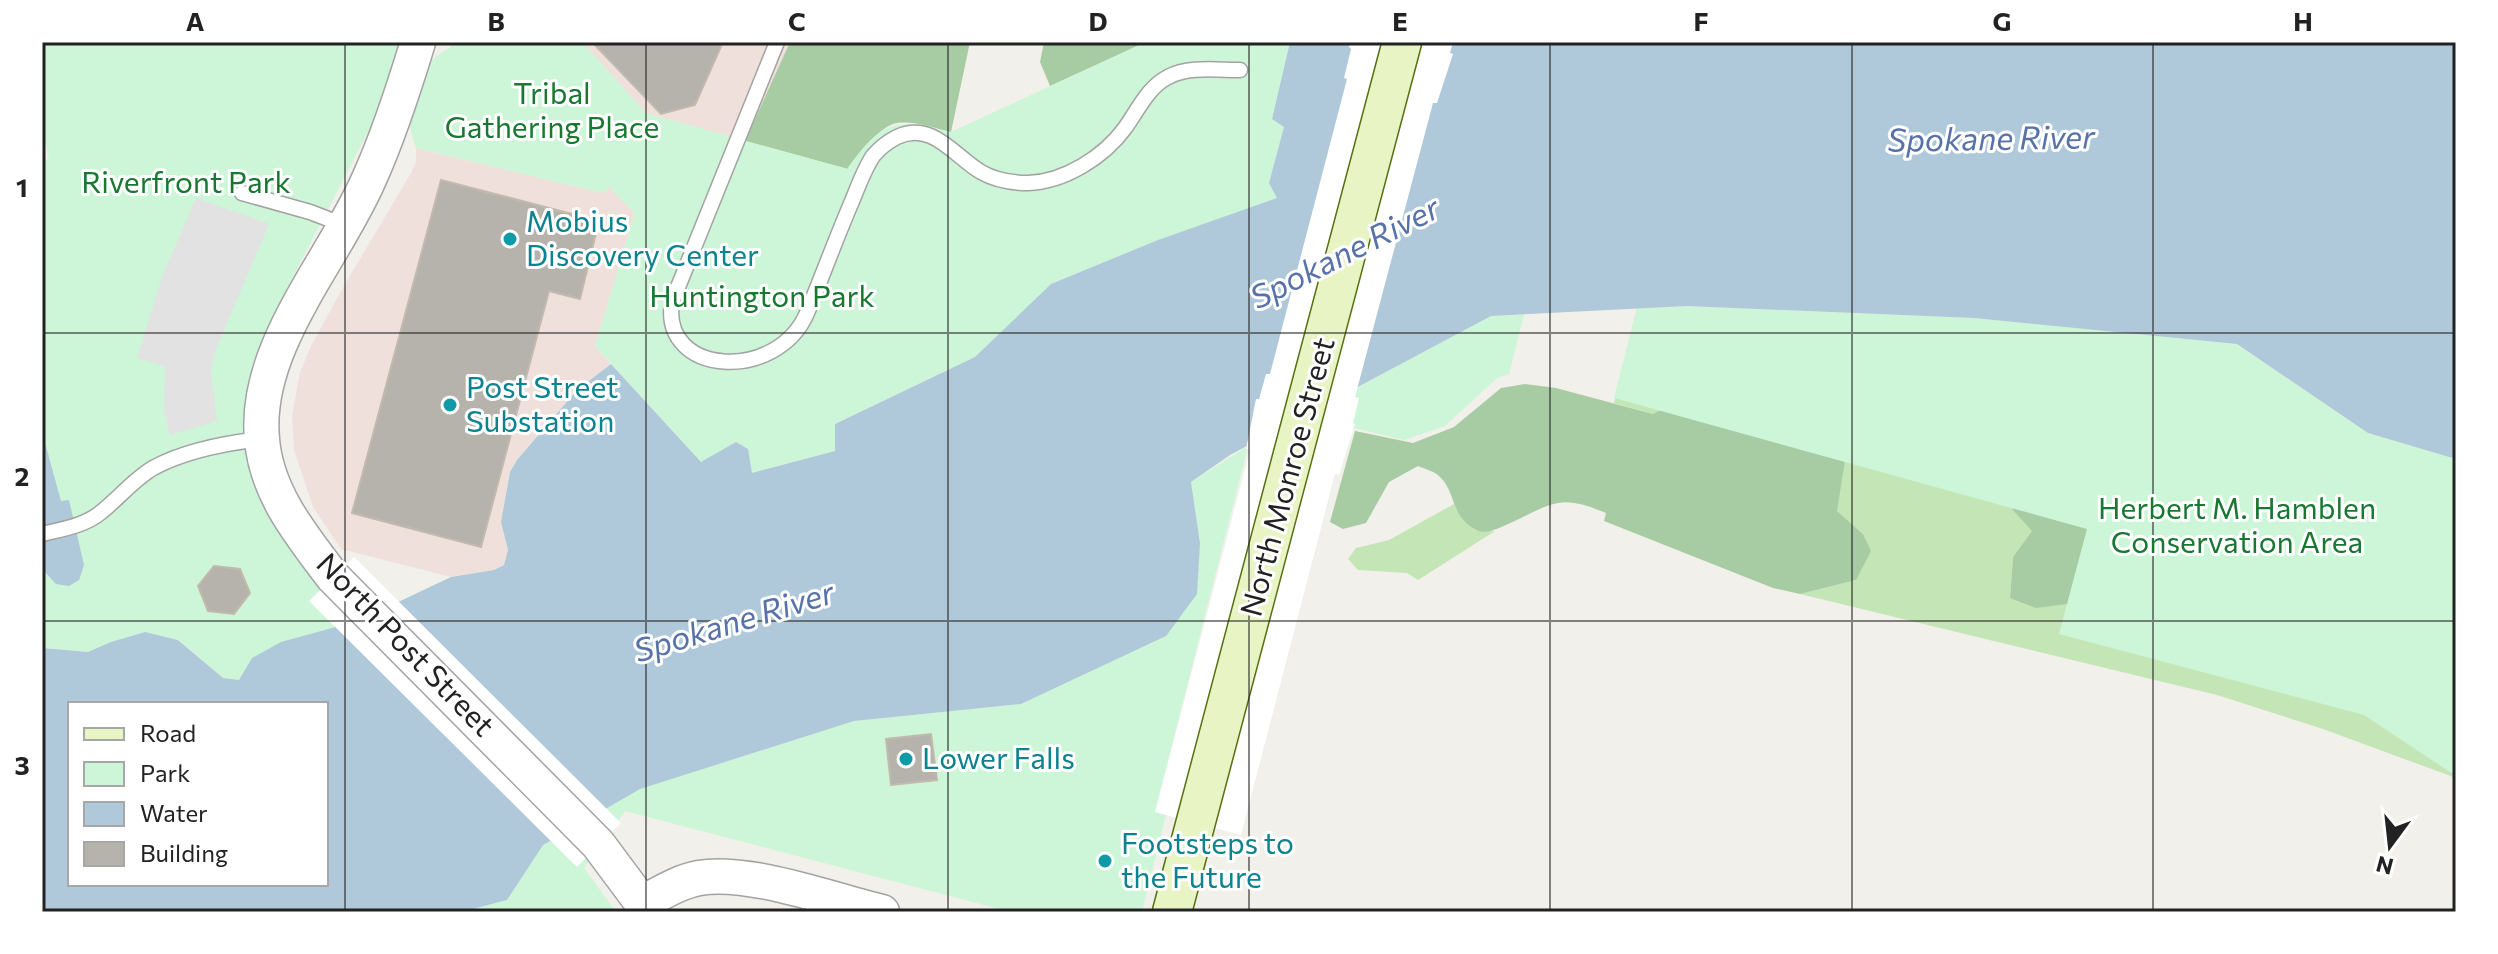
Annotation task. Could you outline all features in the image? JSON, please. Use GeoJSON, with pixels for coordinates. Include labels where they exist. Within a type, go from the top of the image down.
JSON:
{"type":"FeatureCollection","features":[{"type":"Feature","properties":{"kind":"main road","name":"North Monroe Street"},"geometry":{"type":"LineString","coordinates":[[1172,912],[1402,42]]}},
{"type":"Feature","properties":{"kind":"street","name":"North Post Street"},"geometry":{"type":"LineString","coordinates":[[418,42],[369,181],[283,339],[275,360],[263,394],[261,439],[266,464],[279,500],[301,536],[333,577],[476,719],[614,864],[643,908]]}},
{"type":"Feature","properties":{"kind":"street"},"geometry":{"type":"LineString","coordinates":[[643,908],[670,888],[698,878],[720,877],[780,886],[882,912]]}},
{"type":"Feature","properties":{"kind":"lane"},"geometry":{"type":"LineString","coordinates":[[777,42],[670,313],[671,324],[682,342],[704,356],[727,363],[739,363],[769,354],[797,332],[868,167],[881,148],[897,137],[913,133],[931,135],[980,172],[997,179],[1027,183],[1043,181],[1062,176],[1095,156],[1123,131],[1148,94],[1165,78],[1185,72],[1240,70]]}},
{"type":"Feature","properties":{"kind":"lane"},"geometry":{"type":"LineString","coordinates":[[242,193],[310,212],[344,226]]}},
{"type":"Feature","properties":{"kind":"lane"},"geometry":{"type":"LineString","coordinates":[[42,534],[81,524],[99,514],[152,469],[189,453],[261,439]]}},
{"type":"Feature","properties":{"kind":"shaded area"},"geometry":{"type":"Polygon","coordinates":[[[582,42],[790,42],[745,141],[646,113],[582,42]]]}},
{"type":"Feature","properties":{"kind":"shaded area"},"geometry":{"type":"Polygon","coordinates":[[[416,148],[603,193],[609,187],[635,213],[595,346],[611,364],[577,390],[510,472],[501,522],[508,550],[504,565],[494,570],[451,577],[341,549],[313,507],[294,450],[292,416],[300,372],[341,291],[411,173],[416,162],[416,148]]]}},
{"type":"Feature","properties":{"kind":"shaded area"},"geometry":{"type":"Polygon","coordinates":[[[196,198],[269,224],[215,352],[211,370],[217,421],[170,435],[164,410],[165,367],[137,358],[162,277],[196,198]]]}},
{"type":"Feature","properties":{"kind":"green space","name":"Riverfront Park"},"geometry":{"type":"Polygon","coordinates":[[[42,42],[398,42],[401,52],[379,120],[368,132],[274,313],[260,347],[253,376],[266,508],[284,540],[358,621],[252,658],[239,680],[223,678],[179,640],[145,632],[88,652],[42,648],[42,161],[49,159],[42,131],[42,42]]]}},
{"type":"Feature","properties":{"kind":"green space","name":"Huntington Park"},"geometry":{"type":"Polygon","coordinates":[[[458,42],[582,42],[646,113],[847,169],[870,141],[891,127],[916,125],[951,132],[1146,42],[1290,42],[1272,119],[1284,127],[1269,183],[1278,198],[1158,240],[1051,284],[975,357],[835,424],[835,451],[752,473],[701,462],[595,346],[635,213],[609,187],[603,193],[416,148],[408,122],[426,67],[458,42]]]}},
{"type":"Feature","properties":{"kind":"green space"},"geometry":{"type":"Polygon","coordinates":[[[790,42],[970,42],[951,132],[915,123],[893,124],[862,150],[848,169],[745,141],[790,42]]]}},
{"type":"Feature","properties":{"kind":"green space"},"geometry":{"type":"Polygon","coordinates":[[[1044,42],[1146,42],[1050,86],[1040,62],[1044,42]]]}},
{"type":"Feature","properties":{"kind":"green space","name":"Herbert M. Hamblen Conservation Area"},"geometry":{"type":"Polygon","coordinates":[[[1687,306],[1974,318],[2237,344],[2368,433],[2456,459],[2456,776],[2364,715],[2059,634],[2087,529],[1614,398],[1637,308],[1687,306]]]}},
{"type":"Feature","properties":{"kind":"green space"},"geometry":{"type":"Polygon","coordinates":[[[1637,308],[2456,727],[2456,778],[2323,729],[2217,695],[1800,594],[1856,580],[1863,534],[1837,511],[1653,414],[1614,403],[1637,308]],[[2032,531],[2013,557],[2010,598],[2032,531]]]}},
{"type":"Feature","properties":{"kind":"green space"},"geometry":{"type":"Polygon","coordinates":[[[1524,315],[1509,374],[1497,378],[1445,426],[1404,440],[1342,425],[1351,391],[1491,316],[1524,315]]]}},
{"type":"Feature","properties":{"kind":"green space"},"geometry":{"type":"Polygon","coordinates":[[[1525,384],[1556,388],[1653,414],[1681,400],[1846,454],[1837,511],[1863,534],[1871,551],[1856,580],[1800,594],[1773,588],[1604,521],[1606,513],[1570,502],[1549,505],[1495,530],[1479,531],[1463,520],[1440,477],[1418,466],[1389,482],[1366,523],[1343,529],[1330,522],[1355,431],[1413,443],[1454,427],[1501,388],[1525,384]]]}},
{"type":"Feature","properties":{"kind":"green space"},"geometry":{"type":"Polygon","coordinates":[[[1248,446],[1155,812],[1166,815],[1142,912],[1011,912],[625,811],[584,868],[616,912],[461,912],[507,900],[542,845],[639,789],[854,721],[1021,704],[1166,636],[1200,543],[1191,482],[1248,446]]]}},
{"type":"Feature","properties":{"kind":"green space"},"geometry":{"type":"Polygon","coordinates":[[[2041,497],[2097,513],[2082,602],[2036,608],[2010,598],[2013,557],[2032,531],[2012,509],[2041,497]]]}},
{"type":"Feature","properties":{"kind":"green space"},"geometry":{"type":"Polygon","coordinates":[[[1454,504],[1470,525],[1495,531],[1418,580],[1407,573],[1358,570],[1348,559],[1356,548],[1389,540],[1454,504]]]}},
{"type":"Feature","properties":{"kind":"water","name":"Spokane River"},"geometry":{"type":"Polygon","coordinates":[[[1290,42],[1339,42],[1385,51],[1439,42],[2456,42],[2456,459],[2368,433],[2237,344],[1974,318],[1687,306],[1491,316],[1230,455],[1191,482],[1200,543],[1197,594],[1166,636],[1021,704],[854,721],[640,789],[543,845],[507,900],[461,912],[42,912],[42,648],[88,652],[145,632],[178,640],[223,678],[239,680],[252,658],[281,642],[358,621],[451,577],[494,570],[504,565],[508,550],[501,522],[510,472],[577,390],[611,364],[701,462],[736,442],[748,449],[752,473],[835,451],[835,424],[975,357],[1051,284],[1158,240],[1277,198],[1269,183],[1284,127],[1272,119],[1290,42]]]}},
{"type":"Feature","properties":{"kind":"water"},"geometry":{"type":"Polygon","coordinates":[[[42,432],[61,501],[69,500],[84,565],[79,580],[69,586],[56,584],[45,572],[42,560],[42,432]]]}},
{"type":"Feature","properties":{"kind":"pier"},"geometry":{"type":"Polygon","coordinates":[[[1350,42],[1453,42],[1450,53],[1453,54],[1437,103],[1433,103],[1355,397],[1359,398],[1355,424],[1339,475],[1335,474],[1241,835],[1155,812],[1250,450],[1246,449],[1256,399],[1259,399],[1266,374],[1270,374],[1347,79],[1344,78],[1350,42]]]}},
{"type":"Feature","properties":{"kind":"pier"},"geometry":{"type":"Polygon","coordinates":[[[354,557],[621,823],[577,867],[309,601],[354,557]]]}},
{"type":"Feature","properties":{"kind":"building"},"geometry":{"type":"Polygon","coordinates":[[[592,42],[723,42],[695,105],[661,114],[592,42]]]}},
{"type":"Feature","properties":{"kind":"building","name":"Post Street Substation"},"geometry":{"type":"Polygon","coordinates":[[[441,180],[599,221],[580,299],[549,291],[481,547],[352,513],[441,180]]]}},
{"type":"Feature","properties":{"kind":"building"},"geometry":{"type":"Polygon","coordinates":[[[214,566],[240,569],[250,593],[234,614],[208,611],[198,586],[214,566]]]}},
{"type":"Feature","properties":{"kind":"building"},"geometry":{"type":"Polygon","coordinates":[[[931,734],[937,780],[891,785],[886,739],[931,734]]]}},
{"type":"Feature","properties":{"kind":"place","name":"Mobius Discovery Center"},"geometry":{"type":"Point","coordinates":[510,239]}},
{"type":"Feature","properties":{"kind":"place","name":"Post Street Substation"},"geometry":{"type":"Point","coordinates":[450,405]}},
{"type":"Feature","properties":{"kind":"place","name":"Lower Falls"},"geometry":{"type":"Point","coordinates":[906,759]}},
{"type":"Feature","properties":{"kind":"place","name":"Footsteps to the Future"},"geometry":{"type":"Point","coordinates":[1105,861]}},
{"type":"Feature","properties":{"kind":"park label","name":"Tribal Gathering Place"},"geometry":{"type":"Point","coordinates":[552,111]}}]}
